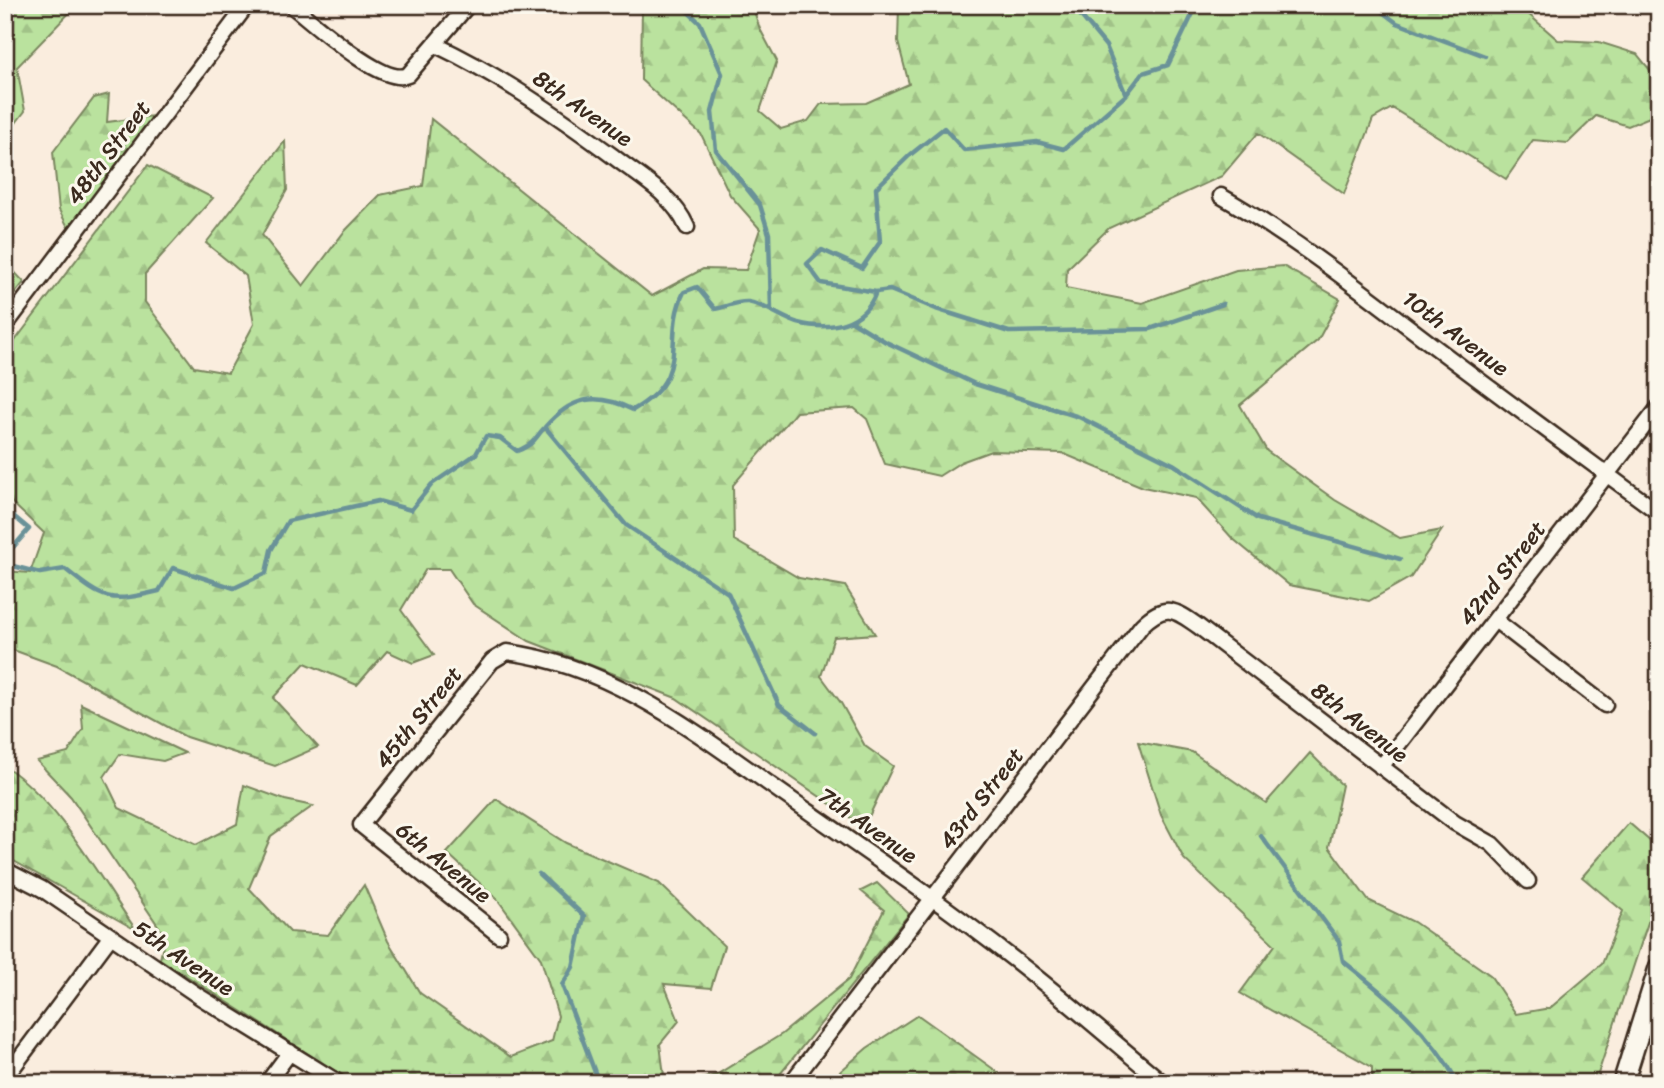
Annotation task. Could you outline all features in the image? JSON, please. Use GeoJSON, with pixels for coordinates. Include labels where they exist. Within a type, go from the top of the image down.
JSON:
{"type":"FeatureCollection","features":[{"type":"Feature","properties":{"kind":"street","name":"48th Street"},"geometry":{"type":"LineString","coordinates":[[5,326],[247,5]]}},
{"type":"Feature","properties":{"kind":"street"},"geometry":{"type":"LineString","coordinates":[[291,5],[352,53],[388,76],[402,78],[436,45],[468,5]]}},
{"type":"Feature","properties":{"kind":"street","name":"8th Avenue"},"geometry":{"type":"LineString","coordinates":[[436,45],[482,67],[542,104],[663,195],[681,212],[687,227]]}},
{"type":"Feature","properties":{"kind":"street","name":"10th Avenue"},"geometry":{"type":"LineString","coordinates":[[1222,196],[1258,217],[1360,288],[1659,513]]}},
{"type":"Feature","properties":{"kind":"street","name":"42nd Street"},"geometry":{"type":"LineString","coordinates":[[1381,767],[1659,407]]}},
{"type":"Feature","properties":{"kind":"street","name":"8th Avenue"},"geometry":{"type":"LineString","coordinates":[[1160,611],[1168,609],[1181,614],[1198,626],[1455,823],[1492,844],[1528,881]]}},
{"type":"Feature","properties":{"kind":"street","name":"43rd Street"},"geometry":{"type":"LineString","coordinates":[[790,1083],[1142,625],[1160,611]]}},
{"type":"Feature","properties":{"kind":"street"},"geometry":{"type":"LineString","coordinates":[[1495,620],[1605,705]]}},
{"type":"Feature","properties":{"kind":"street","name":"7th Avenue"},"geometry":{"type":"LineString","coordinates":[[519,653],[605,680],[633,693],[689,727],[932,898],[1016,961],[1163,1083]]}},
{"type":"Feature","properties":{"kind":"street","name":"45th Street"},"geometry":{"type":"LineString","coordinates":[[361,825],[492,661],[500,654],[519,653]]}},
{"type":"Feature","properties":{"kind":"street","name":"6th Avenue"},"geometry":{"type":"LineString","coordinates":[[361,825],[499,936]]}},
{"type":"Feature","properties":{"kind":"street","name":"5th Avenue"},"geometry":{"type":"LineString","coordinates":[[5,870],[42,889],[338,1083]]}},
{"type":"Feature","properties":{"kind":"street"},"geometry":{"type":"LineString","coordinates":[[5,1078],[111,936]]}},
{"type":"Feature","properties":{"kind":"street"},"geometry":{"type":"LineString","coordinates":[[1623,1083],[1659,968]]}},
{"type":"Feature","properties":{"kind":"street"},"geometry":{"type":"LineString","coordinates":[[267,1083],[290,1052]]}},
{"type":"Feature","properties":{"kind":"green space"},"geometry":{"type":"Polygon","coordinates":[[[5,5],[77,5],[17,67],[25,111],[9,132],[5,130],[5,5]]]}},
{"type":"Feature","properties":{"kind":"green space"},"geometry":{"type":"Polygon","coordinates":[[[642,5],[752,5],[760,29],[777,61],[760,111],[781,129],[808,121],[821,104],[866,103],[909,84],[898,42],[899,5],[1518,5],[1558,40],[1599,42],[1637,54],[1659,81],[1657,114],[1628,126],[1596,116],[1568,143],[1533,140],[1506,179],[1392,108],[1373,119],[1344,194],[1258,133],[1222,176],[1109,228],[1067,269],[1066,288],[1142,303],[1236,270],[1283,266],[1340,299],[1318,340],[1240,405],[1267,451],[1335,500],[1400,538],[1442,530],[1411,577],[1369,601],[1289,585],[1232,538],[1196,498],[1143,487],[1062,453],[991,451],[961,462],[939,476],[885,464],[867,419],[854,408],[796,412],[733,485],[734,540],[799,578],[845,586],[875,634],[834,637],[821,676],[841,703],[865,746],[893,766],[864,827],[676,698],[529,641],[473,604],[449,569],[426,569],[401,610],[434,655],[413,663],[387,651],[357,685],[305,663],[273,698],[318,747],[275,766],[186,737],[57,666],[5,647],[5,571],[30,573],[44,533],[5,496],[5,354],[148,165],[213,198],[145,274],[145,302],[194,367],[228,373],[254,324],[246,276],[206,243],[285,141],[287,190],[262,235],[303,286],[344,232],[380,195],[423,186],[431,119],[652,296],[703,269],[746,270],[760,229],[730,195],[701,134],[641,80],[642,5]]]}},
{"type":"Feature","properties":{"kind":"green space"},"geometry":{"type":"Polygon","coordinates":[[[109,94],[107,122],[153,116],[69,229],[59,210],[53,152],[94,98],[109,94]]]}},
{"type":"Feature","properties":{"kind":"green space"},"geometry":{"type":"Polygon","coordinates":[[[5,262],[24,282],[5,306],[5,262]]]}},
{"type":"Feature","properties":{"kind":"green space"},"geometry":{"type":"Polygon","coordinates":[[[81,704],[185,753],[163,761],[120,754],[104,777],[119,808],[196,845],[237,824],[244,785],[285,800],[313,806],[271,836],[249,888],[290,932],[328,935],[364,885],[388,941],[420,993],[511,1057],[552,1041],[558,1016],[541,959],[498,900],[447,853],[496,799],[566,843],[659,883],[724,946],[711,988],[664,984],[679,1021],[660,1044],[665,1083],[354,1083],[160,959],[165,936],[71,797],[37,761],[68,753],[83,729],[81,704]]]}},
{"type":"Feature","properties":{"kind":"green space"},"geometry":{"type":"Polygon","coordinates":[[[1138,742],[1192,752],[1266,803],[1310,753],[1342,785],[1329,847],[1368,900],[1414,922],[1490,975],[1516,1014],[1550,1008],[1602,964],[1623,911],[1582,877],[1629,823],[1659,849],[1659,889],[1595,1083],[1372,1083],[1372,1067],[1240,993],[1275,945],[1184,859],[1161,815],[1138,742]]]}},
{"type":"Feature","properties":{"kind":"green space"},"geometry":{"type":"Polygon","coordinates":[[[5,766],[25,781],[60,820],[93,864],[136,930],[5,856],[5,766]]]}},
{"type":"Feature","properties":{"kind":"green space"},"geometry":{"type":"Polygon","coordinates":[[[877,883],[909,914],[773,1083],[686,1083],[716,1075],[782,1034],[849,979],[884,910],[861,891],[877,883]]]}},
{"type":"Feature","properties":{"kind":"green space"},"geometry":{"type":"Polygon","coordinates":[[[918,1015],[999,1073],[988,1083],[827,1083],[867,1048],[918,1015]]]}},
{"type":"Feature","properties":{"kind":"waterway"},"geometry":{"type":"LineString","coordinates":[[681,5],[700,23],[722,74],[712,112],[716,150],[760,205],[769,234],[771,310]]}},
{"type":"Feature","properties":{"kind":"waterway"},"geometry":{"type":"LineString","coordinates":[[1072,5],[1106,46],[1126,95]]}},
{"type":"Feature","properties":{"kind":"waterway"},"geometry":{"type":"LineString","coordinates":[[5,509],[29,529],[9,552],[9,565],[40,573],[65,569],[99,593],[118,598],[159,591],[173,568],[234,588],[266,573],[271,550],[288,521],[378,501],[411,510],[432,484],[476,454],[486,436],[500,438],[517,451],[531,443],[555,417],[575,403],[596,399],[633,410],[652,397],[670,369],[675,325],[684,292],[697,287],[715,309],[748,302],[792,321],[810,325],[834,325],[854,318],[871,303],[876,292],[821,283],[807,264],[822,250],[862,268],[880,242],[876,188],[910,155],[944,128],[964,150],[1037,142],[1064,149],[1126,95],[1143,73],[1168,65],[1197,5]]}},
{"type":"Feature","properties":{"kind":"waterway"},"geometry":{"type":"LineString","coordinates":[[1212,5],[1227,8],[1232,5]]}},
{"type":"Feature","properties":{"kind":"waterway"},"geometry":{"type":"LineString","coordinates":[[1373,5],[1397,23],[1485,56]]}},
{"type":"Feature","properties":{"kind":"waterway"},"geometry":{"type":"LineString","coordinates":[[876,292],[890,290],[936,309],[1009,332],[1150,329],[1223,304]]}},
{"type":"Feature","properties":{"kind":"waterway"},"geometry":{"type":"LineString","coordinates":[[852,321],[886,342],[975,384],[1079,417],[1173,464],[1258,519],[1400,559]]}},
{"type":"Feature","properties":{"kind":"waterway"},"geometry":{"type":"LineString","coordinates":[[545,427],[626,525],[728,593],[779,705],[815,733]]}},
{"type":"Feature","properties":{"kind":"waterway"},"geometry":{"type":"LineString","coordinates":[[1261,836],[1339,941],[1343,961],[1407,1016],[1435,1047],[1458,1083]]}},
{"type":"Feature","properties":{"kind":"waterway"},"geometry":{"type":"LineString","coordinates":[[539,874],[584,916],[573,967],[562,985],[599,1083]]}}]}
